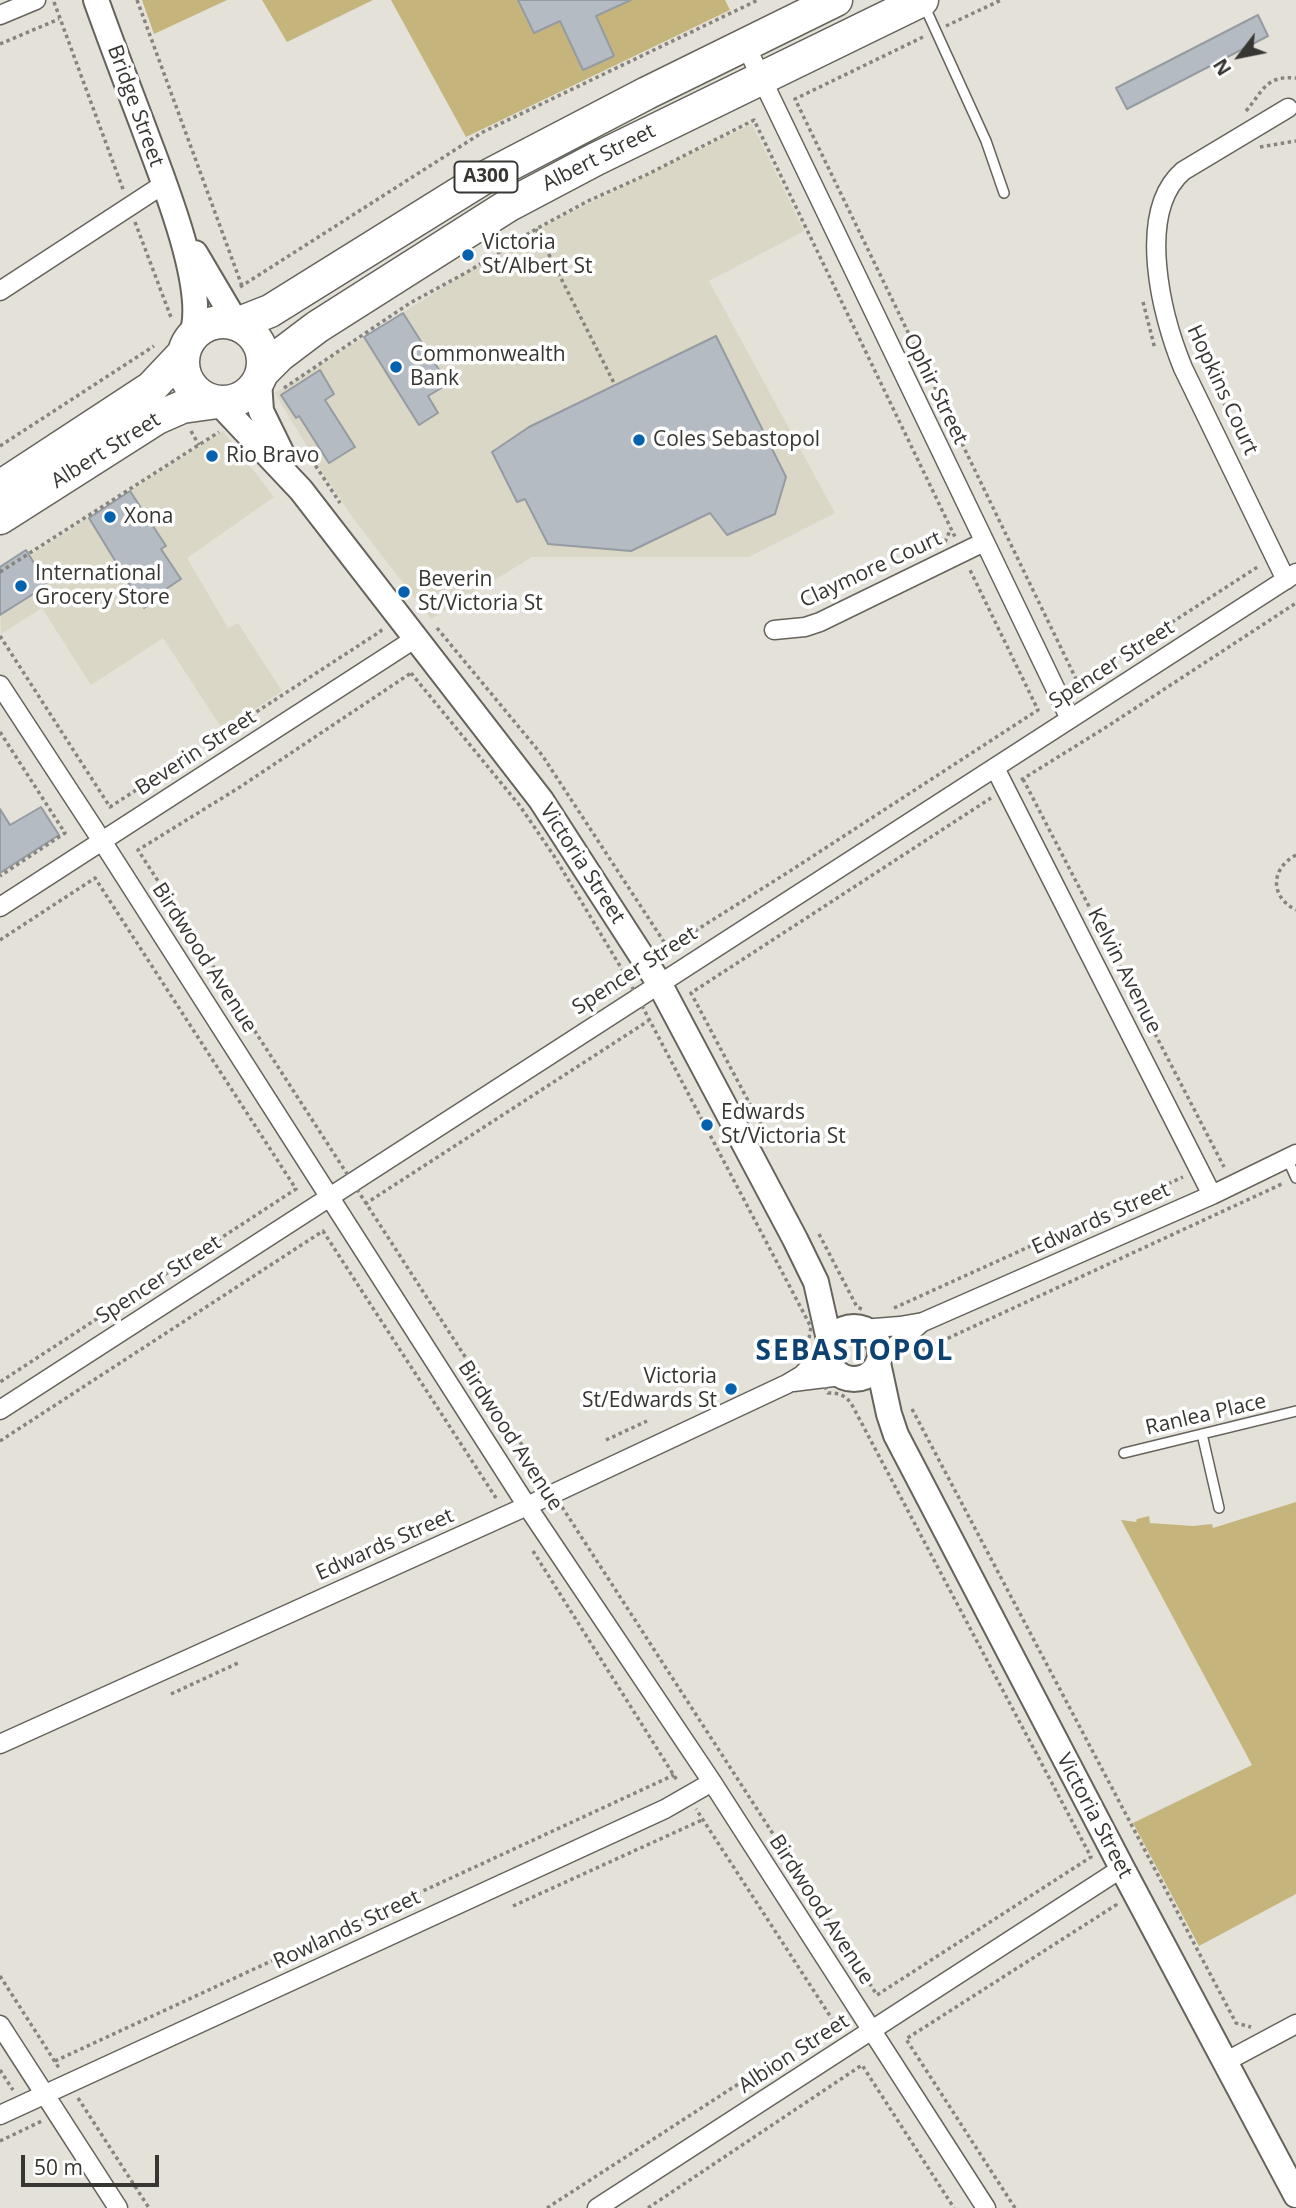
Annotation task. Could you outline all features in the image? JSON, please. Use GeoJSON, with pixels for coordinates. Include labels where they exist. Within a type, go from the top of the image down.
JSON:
{"type":"FeatureCollection","features":[{"type":"Feature","properties":{"kind":"highway","name":"Albert Street"},"geometry":{"type":"LineString","coordinates":[[237,324],[270,311],[482,179],[836,0]]}},
{"type":"Feature","properties":{"kind":"highway","name":"Albert Street"},"geometry":{"type":"LineString","coordinates":[[260,387],[280,355],[317,327],[509,205],[760,78],[922,0]]}},
{"type":"Feature","properties":{"kind":"highway"},"geometry":{"type":"LineString","coordinates":[[227,322],[244,328],[257,340],[262,356],[260,387],[228,402],[228,411],[203,396],[191,385],[184,370],[179,340],[207,325],[227,322]]}},
{"type":"Feature","properties":{"kind":"highway","name":"Albert Street"},"geometry":{"type":"LineString","coordinates":[[0,487],[151,388],[179,340]]}},
{"type":"Feature","properties":{"kind":"highway","name":"Albert Street"},"geometry":{"type":"LineString","coordinates":[[0,518],[156,418],[182,407],[228,411]]}},
{"type":"Feature","properties":{"kind":"street"},"geometry":{"type":"LineString","coordinates":[[0,15],[36,0]]}},
{"type":"Feature","properties":{"kind":"street","name":"Bridge Street"},"geometry":{"type":"LineString","coordinates":[[96,0],[174,212]]}},
{"type":"Feature","properties":{"kind":"street","name":"Ophir Street"},"geometry":{"type":"LineString","coordinates":[[745,44],[1070,719]]}},
{"type":"Feature","properties":{"kind":"street","name":"Hopkins Court"},"geometry":{"type":"LineString","coordinates":[[1288,108],[1177,176],[1162,202],[1157,241],[1159,288],[1170,335],[1189,380],[1291,576]]}},
{"type":"Feature","properties":{"kind":"street"},"geometry":{"type":"LineString","coordinates":[[0,291],[164,184]]}},
{"type":"Feature","properties":{"kind":"street"},"geometry":{"type":"LineString","coordinates":[[174,212],[204,271],[237,324]]}},
{"type":"Feature","properties":{"kind":"street"},"geometry":{"type":"LineString","coordinates":[[174,212],[195,299],[195,329],[179,340]]}},
{"type":"Feature","properties":{"kind":"street","name":"Victoria Street"},"geometry":{"type":"LineString","coordinates":[[260,387],[265,421],[301,490]]}},
{"type":"Feature","properties":{"kind":"street","name":"Victoria Street"},"geometry":{"type":"LineString","coordinates":[[228,411],[301,490],[541,800],[659,983],[812,1272],[826,1293],[861,1319]]}},
{"type":"Feature","properties":{"kind":"street","name":"Claymore Court"},"geometry":{"type":"LineString","coordinates":[[774,630],[805,627],[820,622],[984,542]]}},
{"type":"Feature","properties":{"kind":"street","name":"Spencer Street"},"geometry":{"type":"LineString","coordinates":[[0,1410],[1291,576]]}},
{"type":"Feature","properties":{"kind":"street","name":"Beverin Street"},"geometry":{"type":"LineString","coordinates":[[0,907],[416,638]]}},
{"type":"Feature","properties":{"kind":"street","name":"Birdwood Avenue"},"geometry":{"type":"LineString","coordinates":[[0,685],[527,1506],[712,1782],[986,2208]]}},
{"type":"Feature","properties":{"kind":"street","name":"Kelvin Avenue"},"geometry":{"type":"LineString","coordinates":[[995,768],[1212,1195]]}},
{"type":"Feature","properties":{"kind":"street","name":"Edwards Street"},"geometry":{"type":"LineString","coordinates":[[861,1319],[901,1326],[923,1322],[1212,1195],[1291,1156]]}},
{"type":"Feature","properties":{"kind":"street","name":"Victoria Street"},"geometry":{"type":"LineString","coordinates":[[812,1272],[819,1294],[830,1364],[876,1408],[896,1435]]}},
{"type":"Feature","properties":{"kind":"street"},"geometry":{"type":"LineString","coordinates":[[861,1319],[877,1341],[880,1352],[874,1370],[864,1378],[856,1379],[830,1364],[834,1337],[861,1319]]}},
{"type":"Feature","properties":{"kind":"street","name":"Edwards Street"},"geometry":{"type":"LineString","coordinates":[[879,1361],[923,1322]]}},
{"type":"Feature","properties":{"kind":"street","name":"Victoria Street"},"geometry":{"type":"LineString","coordinates":[[879,1361],[888,1415],[896,1435],[1296,2195]]}},
{"type":"Feature","properties":{"kind":"street","name":"Edwards Street"},"geometry":{"type":"LineString","coordinates":[[0,1744],[527,1506],[830,1364]]}},
{"type":"Feature","properties":{"kind":"street","name":"Rowlands Street"},"geometry":{"type":"LineString","coordinates":[[0,2115],[688,1796],[712,1782]]}},
{"type":"Feature","properties":{"kind":"street","name":"Albion Street"},"geometry":{"type":"LineString","coordinates":[[597,2208],[1122,1868]]}},
{"type":"Feature","properties":{"kind":"street"},"geometry":{"type":"LineString","coordinates":[[1225,2062],[1296,2024]]}},
{"type":"Feature","properties":{"kind":"street"},"geometry":{"type":"LineString","coordinates":[[0,2025],[118,2208]]}},
{"type":"Feature","properties":{"kind":"lane"},"geometry":{"type":"LineString","coordinates":[[922,0],[986,141],[1004,193]]}},
{"type":"Feature","properties":{"kind":"lane"},"geometry":{"type":"LineString","coordinates":[[1291,1156],[1296,1178]]}},
{"type":"Feature","properties":{"kind":"lane","name":"Ranlea Place"},"geometry":{"type":"LineString","coordinates":[[1124,1452],[1296,1411]]}},
{"type":"Feature","properties":{"kind":"lane"},"geometry":{"type":"LineString","coordinates":[[1202,1434],[1219,1508]]}},
{"type":"Feature","properties":{"kind":"path"},"geometry":{"type":"LineString","coordinates":[[0,446],[179,340],[53,0]]}},
{"type":"Feature","properties":{"kind":"path"},"geometry":{"type":"LineString","coordinates":[[137,0],[242,286]]}},
{"type":"Feature","properties":{"kind":"path"},"geometry":{"type":"LineString","coordinates":[[220,296],[242,286],[483,132],[758,0]]}},
{"type":"Feature","properties":{"kind":"path"},"geometry":{"type":"LineString","coordinates":[[1001,0],[796,99],[1078,683],[1259,566]]}},
{"type":"Feature","properties":{"kind":"path"},"geometry":{"type":"LineString","coordinates":[[0,44],[60,19]]}},
{"type":"Feature","properties":{"kind":"path"},"geometry":{"type":"LineString","coordinates":[[1239,117],[1270,81],[1282,77],[1296,78]]}},
{"type":"Feature","properties":{"kind":"path"},"geometry":{"type":"LineString","coordinates":[[260,387],[269,398],[410,303],[469,271],[536,229],[754,120],[1038,710],[668,948]]}},
{"type":"Feature","properties":{"kind":"path"},"geometry":{"type":"LineString","coordinates":[[1253,151],[1267,145],[1296,141]]}},
{"type":"Feature","properties":{"kind":"path"},"geometry":{"type":"LineString","coordinates":[[536,229],[614,383]]}},
{"type":"Feature","properties":{"kind":"path"},"geometry":{"type":"LineString","coordinates":[[1142,292],[1148,329],[1157,354]]}},
{"type":"Feature","properties":{"kind":"path"},"geometry":{"type":"LineString","coordinates":[[1207,373],[1247,444]]}},
{"type":"Feature","properties":{"kind":"path"},"geometry":{"type":"LineString","coordinates":[[0,572],[133,486],[228,411]]}},
{"type":"Feature","properties":{"kind":"path"},"geometry":{"type":"LineString","coordinates":[[301,444],[342,506]]}},
{"type":"Feature","properties":{"kind":"path"},"geometry":{"type":"LineString","coordinates":[[691,993],[1296,603]]}},
{"type":"Feature","properties":{"kind":"path"},"geometry":{"type":"LineString","coordinates":[[0,636],[110,807],[380,631]]}},
{"type":"Feature","properties":{"kind":"path"},"geometry":{"type":"LineString","coordinates":[[411,673],[520,806],[554,856],[637,997],[811,1327],[807,1350],[830,1364],[828,1393],[844,1396],[852,1405],[1091,1857],[877,1995],[138,850],[240,788],[411,673]]}},
{"type":"Feature","properties":{"kind":"path"},"geometry":{"type":"LineString","coordinates":[[0,732],[65,833],[0,876]]}},
{"type":"Feature","properties":{"kind":"path"},"geometry":{"type":"LineString","coordinates":[[1023,779],[1224,1167]]}},
{"type":"Feature","properties":{"kind":"path"},"geometry":{"type":"LineString","coordinates":[[1296,855],[1281,867],[1276,881],[1281,899],[1296,911]]}},
{"type":"Feature","properties":{"kind":"path"},"geometry":{"type":"LineString","coordinates":[[0,940],[95,878],[296,1189],[0,1382]]}},
{"type":"Feature","properties":{"kind":"path"},"geometry":{"type":"LineString","coordinates":[[365,1204],[649,1021]]}},
{"type":"Feature","properties":{"kind":"path"},"geometry":{"type":"LineString","coordinates":[[890,1310],[1189,1175]]}},
{"type":"Feature","properties":{"kind":"path"},"geometry":{"type":"LineString","coordinates":[[915,1353],[1296,1178]]}},
{"type":"Feature","properties":{"kind":"path"},"geometry":{"type":"LineString","coordinates":[[0,1441],[323,1231],[496,1498]]}},
{"type":"Feature","properties":{"kind":"path"},"geometry":{"type":"LineString","coordinates":[[908,1403],[1236,2023],[1250,2028],[1261,2021]]}},
{"type":"Feature","properties":{"kind":"path"},"geometry":{"type":"LineString","coordinates":[[606,1440],[647,1421]]}},
{"type":"Feature","properties":{"kind":"path"},"geometry":{"type":"LineString","coordinates":[[531,1548],[834,2022],[547,2208]]}},
{"type":"Feature","properties":{"kind":"path"},"geometry":{"type":"LineString","coordinates":[[171,1694],[238,1663]]}},
{"type":"Feature","properties":{"kind":"path"},"geometry":{"type":"LineString","coordinates":[[55,2060],[674,1775]]}},
{"type":"Feature","properties":{"kind":"path"},"geometry":{"type":"LineString","coordinates":[[513,1906],[703,1820]]}},
{"type":"Feature","properties":{"kind":"path"},"geometry":{"type":"LineString","coordinates":[[1015,2208],[906,2039],[1116,1905]]}},
{"type":"Feature","properties":{"kind":"path"},"geometry":{"type":"LineString","coordinates":[[0,1976],[149,2208]]}},
{"type":"Feature","properties":{"kind":"path"},"geometry":{"type":"LineString","coordinates":[[648,2208],[862,2065],[954,2208]]}},
{"type":"Feature","properties":{"kind":"shaded area"},"geometry":{"type":"Polygon","coordinates":[[[142,0],[227,0],[154,34],[142,0]]]}},
{"type":"Feature","properties":{"kind":"shaded area"},"geometry":{"type":"Polygon","coordinates":[[[262,0],[373,0],[287,42],[262,0]]]}},
{"type":"Feature","properties":{"kind":"shaded area"},"geometry":{"type":"Polygon","coordinates":[[[391,0],[725,0],[730,10],[466,137],[391,0]]]}},
{"type":"Feature","properties":{"kind":"shaded area"},"geometry":{"type":"Polygon","coordinates":[[[752,124],[804,231],[709,281],[835,513],[749,557],[532,557],[431,619],[353,518],[275,393],[469,271],[561,217],[752,124]]]}},
{"type":"Feature","properties":{"kind":"shaded area"},"geometry":{"type":"Polygon","coordinates":[[[223,431],[274,497],[187,558],[228,628],[238,623],[282,691],[223,730],[163,638],[91,685],[42,608],[1,634],[0,575],[223,431]]]}},
{"type":"Feature","properties":{"kind":"shaded area"},"geometry":{"type":"Polygon","coordinates":[[[1296,1502],[1296,1894],[1199,1946],[1133,1823],[1252,1765],[1121,1520],[1136,1522],[1137,1519],[1149,1516],[1150,1523],[1193,1526],[1212,1524],[1213,1528],[1296,1502]]]}},
{"type":"Feature","properties":{"kind":"building"},"geometry":{"type":"Polygon","coordinates":[[[518,0],[631,0],[596,16],[614,56],[583,70],[560,21],[534,33],[518,0]]]}},
{"type":"Feature","properties":{"kind":"building"},"geometry":{"type":"Polygon","coordinates":[[[1258,15],[1268,36],[1127,109],[1116,88],[1258,15]]]}},
{"type":"Feature","properties":{"kind":"building"},"geometry":{"type":"Polygon","coordinates":[[[403,313],[448,384],[428,396],[438,413],[419,425],[364,337],[403,313]]]}},
{"type":"Feature","properties":{"kind":"building","name":"Coles Sebastopol"},"geometry":{"type":"Polygon","coordinates":[[[716,336],[786,477],[775,514],[727,535],[710,513],[631,551],[548,544],[525,499],[517,502],[492,452],[529,427],[716,336]]]}},
{"type":"Feature","properties":{"kind":"building"},"geometry":{"type":"Polygon","coordinates":[[[320,370],[334,394],[325,400],[355,447],[329,463],[299,416],[296,418],[281,395],[320,370]]]}},
{"type":"Feature","properties":{"kind":"building","name":"Xona"},"geometry":{"type":"Polygon","coordinates":[[[130,491],[166,546],[161,549],[181,579],[157,595],[159,598],[144,608],[89,518],[130,491]]]}},
{"type":"Feature","properties":{"kind":"building","name":"International Grocery Store"},"geometry":{"type":"Polygon","coordinates":[[[26,550],[46,583],[0,615],[0,567],[26,550]]]}},
{"type":"Feature","properties":{"kind":"building"},"geometry":{"type":"Polygon","coordinates":[[[41,807],[59,835],[0,873],[0,809],[10,825],[41,807]]]}},
{"type":"Feature","properties":{"kind":"place","name":"Victoria St/Albert St"},"geometry":{"type":"Point","coordinates":[468,255]}},
{"type":"Feature","properties":{"kind":"place","name":"Commonwealth Bank"},"geometry":{"type":"Point","coordinates":[396,367]}},
{"type":"Feature","properties":{"kind":"place","name":"Coles Sebastopol"},"geometry":{"type":"Point","coordinates":[639,440]}},
{"type":"Feature","properties":{"kind":"place","name":"Rio Bravo"},"geometry":{"type":"Point","coordinates":[212,456]}},
{"type":"Feature","properties":{"kind":"place","name":"Xona"},"geometry":{"type":"Point","coordinates":[110,517]}},
{"type":"Feature","properties":{"kind":"place","name":"International Grocery Store"},"geometry":{"type":"Point","coordinates":[21,586]}},
{"type":"Feature","properties":{"kind":"place","name":"Beverin St/Victoria St"},"geometry":{"type":"Point","coordinates":[404,592]}},
{"type":"Feature","properties":{"kind":"place","name":"Edwards St/Victoria St"},"geometry":{"type":"Point","coordinates":[707,1125]}},
{"type":"Feature","properties":{"kind":"place","name":"Victoria St/Edwards St"},"geometry":{"type":"Point","coordinates":[731,1389]}},
{"type":"Feature","properties":{"kind":"district","name":"SEBASTOPOL"},"geometry":{"type":"Point","coordinates":[855,1352]}}]}
